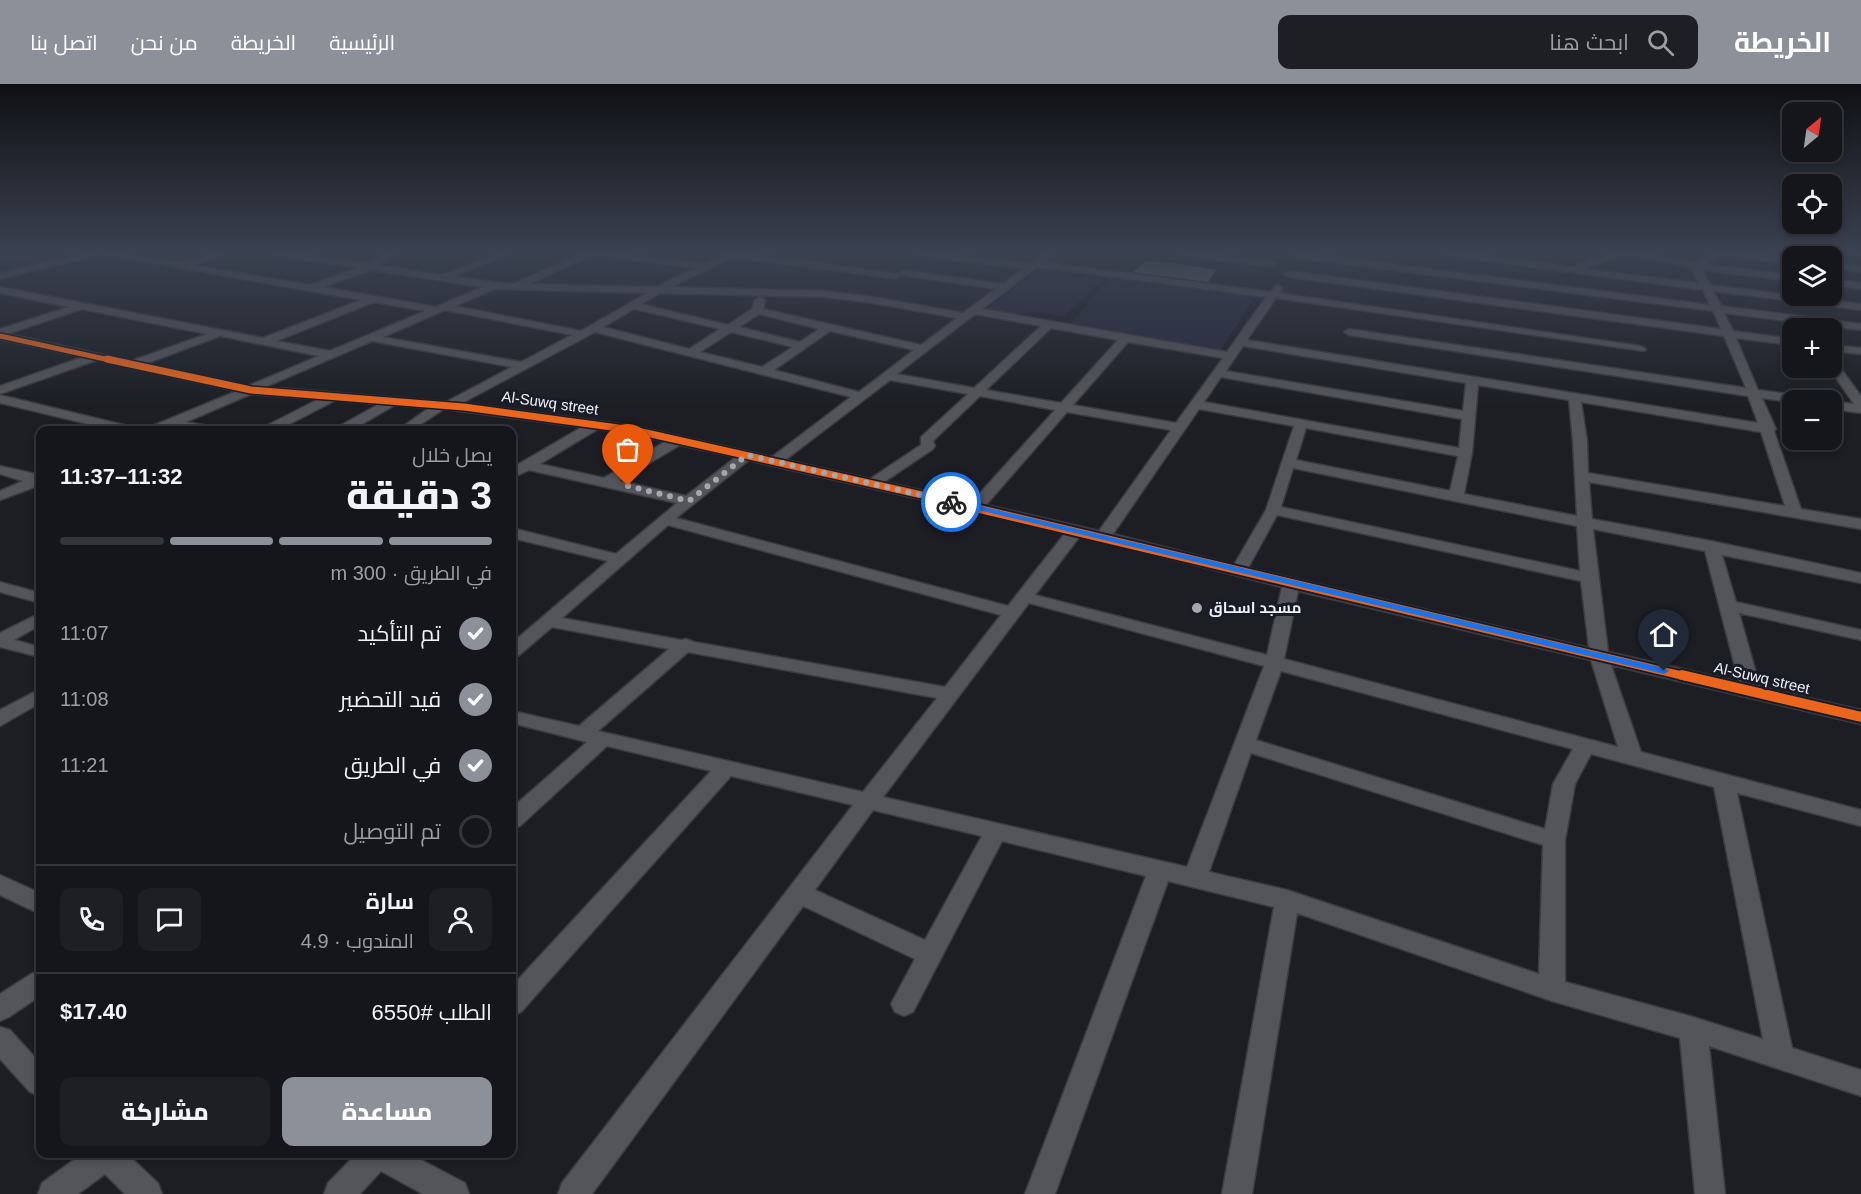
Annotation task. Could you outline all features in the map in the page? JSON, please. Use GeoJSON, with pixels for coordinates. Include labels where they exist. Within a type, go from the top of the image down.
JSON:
{"type":"FeatureCollection","features":[{"type":"Feature","properties":{"kind":"street"},"geometry":{"type":"LineString","coordinates":[[71,304],[332,355]]}},
{"type":"Feature","properties":{"kind":"street"},"geometry":{"type":"LineString","coordinates":[[263,342],[360,304]]}},
{"type":"Feature","properties":{"kind":"street"},"geometry":{"type":"LineString","coordinates":[[405,304],[581,334]]}},
{"type":"Feature","properties":{"kind":"street"},"geometry":{"type":"LineString","coordinates":[[165,426],[452,304]]}},
{"type":"Feature","properties":{"kind":"street"},"geometry":{"type":"LineString","coordinates":[[411,426],[638,304]]}},
{"type":"Feature","properties":{"kind":"street"},"geometry":{"type":"LineString","coordinates":[[692,352],[757,310],[759,304]]}},
{"type":"Feature","properties":{"kind":"street"},"geometry":{"type":"LineString","coordinates":[[900,304],[1049,324],[1229,356]]}},
{"type":"Feature","properties":{"kind":"street"},"geometry":{"type":"LineString","coordinates":[[774,462],[983,304]]}},
{"type":"Feature","properties":{"kind":"street"},"geometry":{"type":"LineString","coordinates":[[1103,537],[1266,304]]}},
{"type":"Feature","properties":{"kind":"street"},"geometry":{"type":"LineString","coordinates":[[1291,304],[1349,333],[1472,381],[1494,369],[1642,363]]}},
{"type":"Feature","properties":{"kind":"street"},"geometry":{"type":"LineString","coordinates":[[1379,304],[1419,317],[1642,363],[1755,393],[1782,397]]}},
{"type":"Feature","properties":{"kind":"street"},"geometry":{"type":"LineString","coordinates":[[1238,342],[1349,333],[1475,304]]}},
{"type":"Feature","properties":{"kind":"street"},"geometry":{"type":"LineString","coordinates":[[1508,304],[1782,341]]}},
{"type":"Feature","properties":{"kind":"street"},"geometry":{"type":"LineString","coordinates":[[1675,304],[1861,327]]}},
{"type":"Feature","properties":{"kind":"street"},"geometry":{"type":"LineString","coordinates":[[1713,304],[1755,393],[1794,511]]}},
{"type":"Feature","properties":{"kind":"street"},"geometry":{"type":"LineString","coordinates":[[1837,304],[1861,306]]}},
{"type":"Feature","properties":{"kind":"street"},"geometry":{"type":"LineString","coordinates":[[0,334],[82,306]]}},
{"type":"Feature","properties":{"kind":"street"},"geometry":{"type":"LineString","coordinates":[[635,306],[800,345]]}},
{"type":"Feature","properties":{"kind":"street"},"geometry":{"type":"LineString","coordinates":[[757,310],[922,349]]}},
{"type":"Feature","properties":{"kind":"street"},"geometry":{"type":"LineString","coordinates":[[1349,333],[1419,317],[1494,369],[1575,398],[1768,429]]}},
{"type":"Feature","properties":{"kind":"street"},"geometry":{"type":"LineString","coordinates":[[1635,321],[1638,325],[1642,363]]}},
{"type":"Feature","properties":{"kind":"street"},"geometry":{"type":"LineString","coordinates":[[872,484],[928,446],[926,440],[974,392],[1049,324]]}},
{"type":"Feature","properties":{"kind":"street"},"geometry":{"type":"LineString","coordinates":[[766,370],[829,327]]}},
{"type":"Feature","properties":{"kind":"street"},"geometry":{"type":"LineString","coordinates":[[594,328],[861,396]]}},
{"type":"Feature","properties":{"kind":"street"},"geometry":{"type":"LineString","coordinates":[[133,364],[219,333]]}},
{"type":"Feature","properties":{"kind":"street","name":"Al-Suwq street"},"geometry":{"type":"LineString","coordinates":[[0,334],[251,390],[337,395],[445,406],[597,424],[678,440],[1076,530],[1291,584],[1861,717]]}},
{"type":"Feature","properties":{"kind":"street"},"geometry":{"type":"LineString","coordinates":[[976,507],[1126,337]]}},
{"type":"Feature","properties":{"kind":"street"},"geometry":{"type":"LineString","coordinates":[[372,338],[520,366]]}},
{"type":"Feature","properties":{"kind":"street"},"geometry":{"type":"LineString","coordinates":[[1842,349],[1861,351]]}},
{"type":"Feature","properties":{"kind":"street"},"geometry":{"type":"LineString","coordinates":[[0,390],[96,356]]}},
{"type":"Feature","properties":{"kind":"street"},"geometry":{"type":"LineString","coordinates":[[1218,373],[1468,416]]}},
{"type":"Feature","properties":{"kind":"street"},"geometry":{"type":"LineString","coordinates":[[1842,375],[1855,378]]}},
{"type":"Feature","properties":{"kind":"street"},"geometry":{"type":"LineString","coordinates":[[887,376],[1180,428]]}},
{"type":"Feature","properties":{"kind":"street"},"geometry":{"type":"LineString","coordinates":[[1842,377],[1861,407]]}},
{"type":"Feature","properties":{"kind":"street"},"geometry":{"type":"LineString","coordinates":[[1456,496],[1465,453],[1472,381]]}},
{"type":"Feature","properties":{"kind":"street"},"geometry":{"type":"LineString","coordinates":[[278,426],[337,395]]}},
{"type":"Feature","properties":{"kind":"street"},"geometry":{"type":"LineString","coordinates":[[1575,398],[1573,406],[1581,443],[1579,463],[1589,578],[1599,656],[1632,757]]}},
{"type":"Feature","properties":{"kind":"street"},"geometry":{"type":"LineString","coordinates":[[0,399],[111,426]]}},
{"type":"Feature","properties":{"kind":"street"},"geometry":{"type":"LineString","coordinates":[[350,426],[393,401]]}},
{"type":"Feature","properties":{"kind":"street"},"geometry":{"type":"LineString","coordinates":[[1197,405],[1465,453]]}},
{"type":"Feature","properties":{"kind":"street"},"geometry":{"type":"LineString","coordinates":[[1842,406],[1861,407]]}},
{"type":"Feature","properties":{"kind":"street"},"geometry":{"type":"LineString","coordinates":[[173,423],[188,426]]}},
{"type":"Feature","properties":{"kind":"street"},"geometry":{"type":"LineString","coordinates":[[516,472],[597,424]]}},
{"type":"Feature","properties":{"kind":"street"},"geometry":{"type":"LineString","coordinates":[[1239,570],[1274,510],[1300,424]]}},
{"type":"Feature","properties":{"kind":"street"},"geometry":{"type":"LineString","coordinates":[[607,482],[678,440]]}},
{"type":"Feature","properties":{"kind":"street"},"geometry":{"type":"LineString","coordinates":[[516,648],[665,520],[747,455]]}},
{"type":"Feature","properties":{"kind":"street"},"geometry":{"type":"LineString","coordinates":[[1288,463],[1711,546],[1861,578]]}},
{"type":"Feature","properties":{"kind":"street"},"geometry":{"type":"LineString","coordinates":[[527,465],[689,501]]}},
{"type":"Feature","properties":{"kind":"street"},"geometry":{"type":"LineString","coordinates":[[0,470],[36,479]]}},
{"type":"Feature","properties":{"kind":"street"},"geometry":{"type":"LineString","coordinates":[[1581,476],[1861,524]]}},
{"type":"Feature","properties":{"kind":"street"},"geometry":{"type":"LineString","coordinates":[[0,496],[36,482]]}},
{"type":"Feature","properties":{"kind":"street"},"geometry":{"type":"LineString","coordinates":[[1274,510],[1589,578]]}},
{"type":"Feature","properties":{"kind":"street"},"geometry":{"type":"LineString","coordinates":[[665,520],[1012,613]]}},
{"type":"Feature","properties":{"kind":"street"},"geometry":{"type":"LineString","coordinates":[[573,1194],[868,800],[1076,530]]}},
{"type":"Feature","properties":{"kind":"street"},"geometry":{"type":"LineString","coordinates":[[516,534],[619,559]]}},
{"type":"Feature","properties":{"kind":"street"},"geometry":{"type":"LineString","coordinates":[[1711,546],[1751,690]]}},
{"type":"Feature","properties":{"kind":"street"},"geometry":{"type":"LineString","coordinates":[[1195,877],[1274,663],[1291,584]]}},
{"type":"Feature","properties":{"kind":"street"},"geometry":{"type":"LineString","coordinates":[[0,587],[36,597]]}},
{"type":"Feature","properties":{"kind":"street"},"geometry":{"type":"LineString","coordinates":[[1025,597],[1861,818]]}},
{"type":"Feature","properties":{"kind":"street"},"geometry":{"type":"LineString","coordinates":[[1728,605],[1861,635]]}},
{"type":"Feature","properties":{"kind":"street"},"geometry":{"type":"LineString","coordinates":[[0,641],[36,620]]}},
{"type":"Feature","properties":{"kind":"street"},"geometry":{"type":"LineString","coordinates":[[547,621],[686,644],[950,694]]}},
{"type":"Feature","properties":{"kind":"street"},"geometry":{"type":"LineString","coordinates":[[0,641],[36,651]]}},
{"type":"Feature","properties":{"kind":"street"},"geometry":{"type":"LineString","coordinates":[[516,816],[686,644]]}},
{"type":"Feature","properties":{"kind":"street"},"geometry":{"type":"LineString","coordinates":[[2,716],[36,701]]}},
{"type":"Feature","properties":{"kind":"street"},"geometry":{"type":"LineString","coordinates":[[516,718],[1287,900],[1552,990],[1693,1029],[1861,1083]]}},
{"type":"Feature","properties":{"kind":"street"},"geometry":{"type":"LineString","coordinates":[[1244,743],[1554,840]]}},
{"type":"Feature","properties":{"kind":"street"},"geometry":{"type":"LineString","coordinates":[[1552,990],[1554,840],[1564,784],[1585,746]]}},
{"type":"Feature","properties":{"kind":"street"},"geometry":{"type":"LineString","coordinates":[[516,1000],[727,766]]}},
{"type":"Feature","properties":{"kind":"street"},"geometry":{"type":"LineString","coordinates":[[1724,782],[1780,1057]]}},
{"type":"Feature","properties":{"kind":"street"},"geometry":{"type":"LineString","coordinates":[[904,1005],[997,830]]}},
{"type":"Feature","properties":{"kind":"street"},"geometry":{"type":"LineString","coordinates":[[1040,1194],[1160,870]]}},
{"type":"Feature","properties":{"kind":"street"},"geometry":{"type":"LineString","coordinates":[[0,884],[36,902]]}},
{"type":"Feature","properties":{"kind":"street"},"geometry":{"type":"LineString","coordinates":[[799,893],[930,954]]}},
{"type":"Feature","properties":{"kind":"street"},"geometry":{"type":"LineString","coordinates":[[1237,1194],[1287,900]]}},
{"type":"Feature","properties":{"kind":"street"},"geometry":{"type":"LineString","coordinates":[[0,1009],[36,985]]}},
{"type":"Feature","properties":{"kind":"street"},"geometry":{"type":"LineString","coordinates":[[1693,1029],[1710,1194]]}},
{"type":"Feature","properties":{"kind":"street"},"geometry":{"type":"LineString","coordinates":[[0,1039],[36,1079]]}},
{"type":"Feature","properties":{"kind":"street"},"geometry":{"type":"LineString","coordinates":[[53,1194],[101,1158]]}},
{"type":"Feature","properties":{"kind":"street"},"geometry":{"type":"LineString","coordinates":[[110,1158],[147,1194]]}},
{"type":"Feature","properties":{"kind":"street"},"geometry":{"type":"LineString","coordinates":[[339,1194],[374,1158]]}},
{"type":"Feature","properties":{"kind":"street"},"geometry":{"type":"LineString","coordinates":[[386,1158],[454,1194]]}},
{"type":"Feature","properties":{"kind":"shaded area"},"geometry":{"type":"Polygon","coordinates":[[[994,304],[1077,304],[1064,316],[1028,311],[1023,315],[987,309],[994,304]]]}},
{"type":"Feature","properties":{"kind":"shaded area"},"geometry":{"type":"Polygon","coordinates":[[[1087,304],[1251,304],[1220,351],[1069,325],[1087,304]]]}},
{"type":"Feature","properties":{"kind":"cycle path"},"geometry":{"type":"LineString","coordinates":[[0,336],[251,390],[464,407],[633,430],[1076,530],[1291,584],[1861,717]]}},
{"type":"Feature","properties":{"kind":"way so far"},"geometry":{"type":"LineString","coordinates":[[628,486],[689,501],[747,455],[951,502]]}},
{"type":"Feature","properties":{"kind":"place","name":"مسجد اسحاق"},"geometry":{"type":"Point","coordinates":[1197,608]}},
{"type":"Feature","properties":{"kind":"route"},"geometry":{"type":"LineString","coordinates":[[951,502],[1664,671]]}}]}
